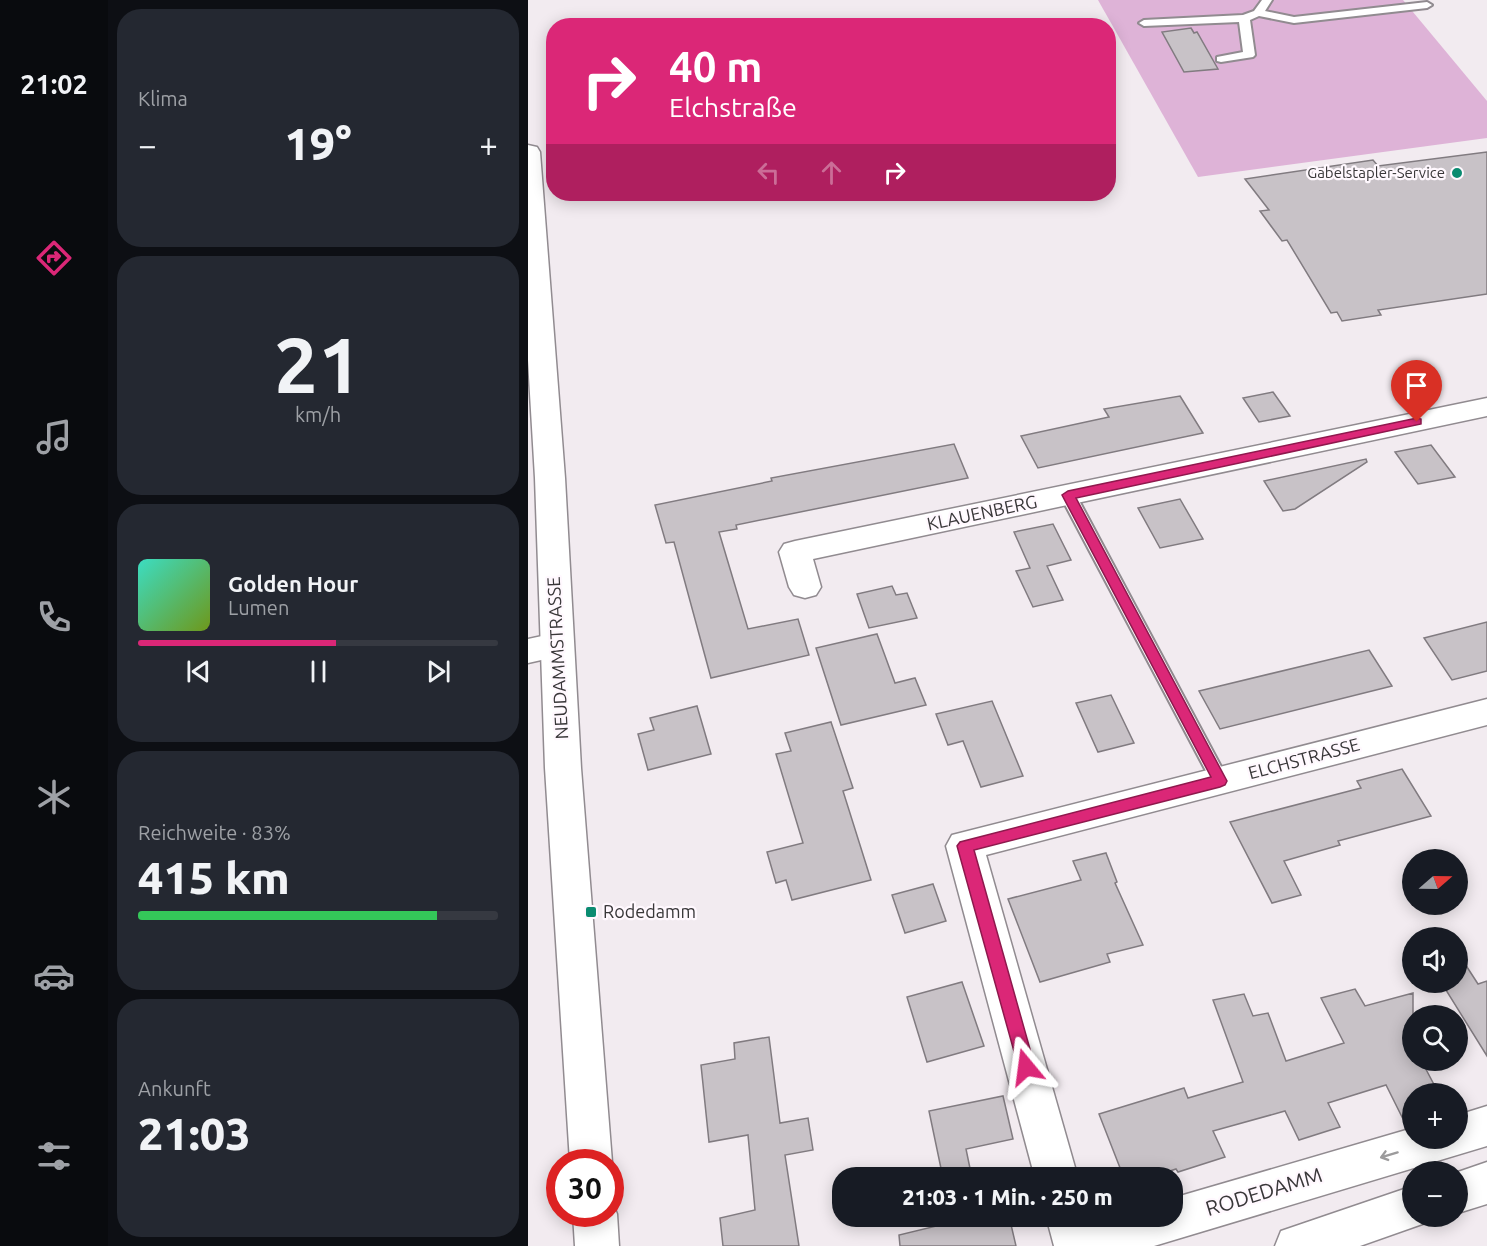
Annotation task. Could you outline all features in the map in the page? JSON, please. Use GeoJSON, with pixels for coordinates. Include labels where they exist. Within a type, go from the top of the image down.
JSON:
{"type":"FeatureCollection","features":[{"type":"Feature","properties":{"kind":"street","name":"NEUDAMMSTRASSE"},"geometry":{"type":"LineString","coordinates":[[528,152],[549,469],[542,648],[590,1149]]}},
{"type":"Feature","properties":{"kind":"street","name":"KLAUENBERG"},"geometry":{"type":"LineString","coordinates":[[805,587],[795,552],[1487,407]]}},
{"type":"Feature","properties":{"kind":"street","name":"ELCHSTRASSE"},"geometry":{"type":"LineString","coordinates":[[1054,1167],[965,846],[1487,712]]}},
{"type":"Feature","properties":{"kind":"street"},"geometry":{"type":"LineString","coordinates":[[1468,1132],[1487,1126]]}},
{"type":"Feature","properties":{"kind":"street","name":"RODEDAMM"},"geometry":{"type":"LineString","coordinates":[[1083,1246],[1408,1149]]}},
{"type":"Feature","properties":{"kind":"street"},"geometry":{"type":"LineString","coordinates":[[1468,1189],[1487,1183]]}},
{"type":"Feature","properties":{"kind":"street"},"geometry":{"type":"LineString","coordinates":[[1297,1246],[1402,1211]]}},
{"type":"Feature","properties":{"kind":"street"},"geometry":{"type":"LineString","coordinates":[[596,1227],[597,1246]]}},
{"type":"Feature","properties":{"kind":"street"},"geometry":{"type":"LineString","coordinates":[[1071,1227],[1076,1246]]}},
{"type":"Feature","properties":{"kind":"lane"},"geometry":{"type":"LineString","coordinates":[[1258,13],[1267,0]]}},
{"type":"Feature","properties":{"kind":"lane"},"geometry":{"type":"LineString","coordinates":[[1144,23],[1244,18],[1258,13],[1294,20],[1427,5]]}},
{"type":"Feature","properties":{"kind":"lane"},"geometry":{"type":"LineString","coordinates":[[1221,59],[1249,55],[1244,18]]}},
{"type":"Feature","properties":{"kind":"lane"},"geometry":{"type":"LineString","coordinates":[[1068,495],[1220,781]]}},
{"type":"Feature","properties":{"kind":"shaded area"},"geometry":{"type":"Polygon","coordinates":[[[1098,0],[1403,0],[1487,101],[1487,138],[1198,177],[1116,32],[1116,18],[1108,18],[1098,0]]]}},
{"type":"Feature","properties":{"kind":"building"},"geometry":{"type":"Polygon","coordinates":[[[1191,28],[1194,33],[1197,32],[1218,69],[1184,72],[1162,32],[1191,28]]]}},
{"type":"Feature","properties":{"kind":"building"},"geometry":{"type":"Polygon","coordinates":[[[1487,152],[1487,294],[1378,310],[1381,315],[1342,321],[1337,312],[1331,313],[1287,240],[1282,241],[1260,211],[1269,210],[1245,179],[1373,160],[1378,166],[1487,152]]]}},
{"type":"Feature","properties":{"kind":"building"},"geometry":{"type":"Polygon","coordinates":[[[1273,392],[1290,416],[1259,422],[1243,398],[1273,392]]]}},
{"type":"Feature","properties":{"kind":"building"},"geometry":{"type":"Polygon","coordinates":[[[1180,396],[1203,433],[1038,468],[1021,436],[1109,417],[1104,409],[1180,396]]]}},
{"type":"Feature","properties":{"kind":"building"},"geometry":{"type":"Polygon","coordinates":[[[954,444],[968,478],[736,525],[737,529],[719,532],[748,629],[798,619],[809,655],[711,678],[674,542],[666,543],[655,505],[772,481],[771,478],[954,444]]]}},
{"type":"Feature","properties":{"kind":"building"},"geometry":{"type":"Polygon","coordinates":[[[1431,445],[1455,477],[1418,484],[1395,452],[1431,445]]]}},
{"type":"Feature","properties":{"kind":"building"},"geometry":{"type":"Polygon","coordinates":[[[1366,459],[1367,462],[1295,509],[1283,511],[1264,481],[1366,459]]]}},
{"type":"Feature","properties":{"kind":"building"},"geometry":{"type":"Polygon","coordinates":[[[1180,499],[1203,539],[1160,548],[1138,508],[1180,499]]]}},
{"type":"Feature","properties":{"kind":"building"},"geometry":{"type":"Polygon","coordinates":[[[1053,524],[1071,560],[1047,566],[1063,600],[1033,607],[1016,571],[1030,568],[1014,532],[1053,524]]]}},
{"type":"Feature","properties":{"kind":"building"},"geometry":{"type":"Polygon","coordinates":[[[892,586],[896,595],[907,593],[917,618],[869,628],[857,594],[892,586]]]}},
{"type":"Feature","properties":{"kind":"building"},"geometry":{"type":"Polygon","coordinates":[[[1487,622],[1487,671],[1452,680],[1424,638],[1487,622]]]}},
{"type":"Feature","properties":{"kind":"building"},"geometry":{"type":"Polygon","coordinates":[[[877,634],[895,683],[915,678],[926,705],[841,725],[816,648],[877,634]]]}},
{"type":"Feature","properties":{"kind":"building"},"geometry":{"type":"Polygon","coordinates":[[[1369,650],[1392,686],[1220,729],[1199,691],[1369,650]]]}},
{"type":"Feature","properties":{"kind":"building"},"geometry":{"type":"Polygon","coordinates":[[[1111,695],[1134,743],[1098,752],[1076,703],[1111,695]]]}},
{"type":"Feature","properties":{"kind":"building"},"geometry":{"type":"Polygon","coordinates":[[[992,701],[1023,776],[981,787],[963,741],[948,745],[936,714],[992,701]]]}},
{"type":"Feature","properties":{"kind":"building"},"geometry":{"type":"Polygon","coordinates":[[[697,706],[711,754],[648,770],[638,734],[654,730],[650,718],[697,706]]]}},
{"type":"Feature","properties":{"kind":"building"},"geometry":{"type":"Polygon","coordinates":[[[831,722],[853,788],[843,791],[871,880],[792,900],[786,880],[776,883],[767,852],[803,843],[776,754],[791,751],[785,733],[831,722]]]}},
{"type":"Feature","properties":{"kind":"building"},"geometry":{"type":"Polygon","coordinates":[[[1402,769],[1431,816],[1338,841],[1340,845],[1284,861],[1301,895],[1272,903],[1230,822],[1361,788],[1357,781],[1402,769]]]}},
{"type":"Feature","properties":{"kind":"building"},"geometry":{"type":"Polygon","coordinates":[[[1106,853],[1117,882],[1115,883],[1143,945],[1107,954],[1110,962],[1040,982],[1008,899],[1081,880],[1073,861],[1106,853]]]}},
{"type":"Feature","properties":{"kind":"building"},"geometry":{"type":"Polygon","coordinates":[[[933,884],[946,921],[905,933],[892,895],[933,884]]]}},
{"type":"Feature","properties":{"kind":"building"},"geometry":{"type":"Polygon","coordinates":[[[1468,969],[1478,984],[1487,981],[1487,1056],[1468,1025],[1468,1005],[1455,1005],[1448,993],[1468,993],[1468,969]]]}},
{"type":"Feature","properties":{"kind":"building"},"geometry":{"type":"Polygon","coordinates":[[[962,982],[984,1046],[927,1062],[907,997],[962,982]]]}},
{"type":"Feature","properties":{"kind":"building"},"geometry":{"type":"Polygon","coordinates":[[[1355,989],[1365,1006],[1413,993],[1413,1005],[1402,1005],[1402,1071],[1427,1071],[1433,1083],[1402,1083],[1402,1117],[1386,1085],[1328,1103],[1340,1127],[1299,1140],[1285,1111],[1213,1131],[1225,1157],[1183,1170],[1183,1167],[1120,1167],[1099,1114],[1184,1088],[1188,1098],[1243,1082],[1213,1000],[1244,994],[1253,1016],[1268,1013],[1286,1061],[1344,1043],[1321,998],[1355,989]]]}},
{"type":"Feature","properties":{"kind":"building"},"geometry":{"type":"Polygon","coordinates":[[[769,1037],[780,1123],[808,1118],[813,1150],[785,1155],[799,1246],[723,1246],[720,1218],[755,1210],[748,1135],[709,1142],[701,1065],[735,1059],[734,1043],[769,1037]]]}},
{"type":"Feature","properties":{"kind":"building"},"geometry":{"type":"Polygon","coordinates":[[[1003,1096],[1013,1139],[966,1149],[970,1167],[941,1167],[929,1111],[1003,1096]]]}},
{"type":"Feature","properties":{"kind":"building"},"geometry":{"type":"Polygon","coordinates":[[[932,1227],[1012,1227],[1016,1246],[900,1246],[899,1235],[932,1227]]]}},
{"type":"Feature","properties":{"kind":"place","name":"Gabelstapler-Service"},"geometry":{"type":"Point","coordinates":[1457,173]}},
{"type":"Feature","properties":{"kind":"place","name":"Rodedamm"},"geometry":{"type":"Point","coordinates":[591,912]}},
{"type":"Feature","properties":{"kind":"route"},"geometry":{"type":"LineString","coordinates":[[1026,1067],[965,846],[1220,781],[1068,495],[1417,422]]}}]}
